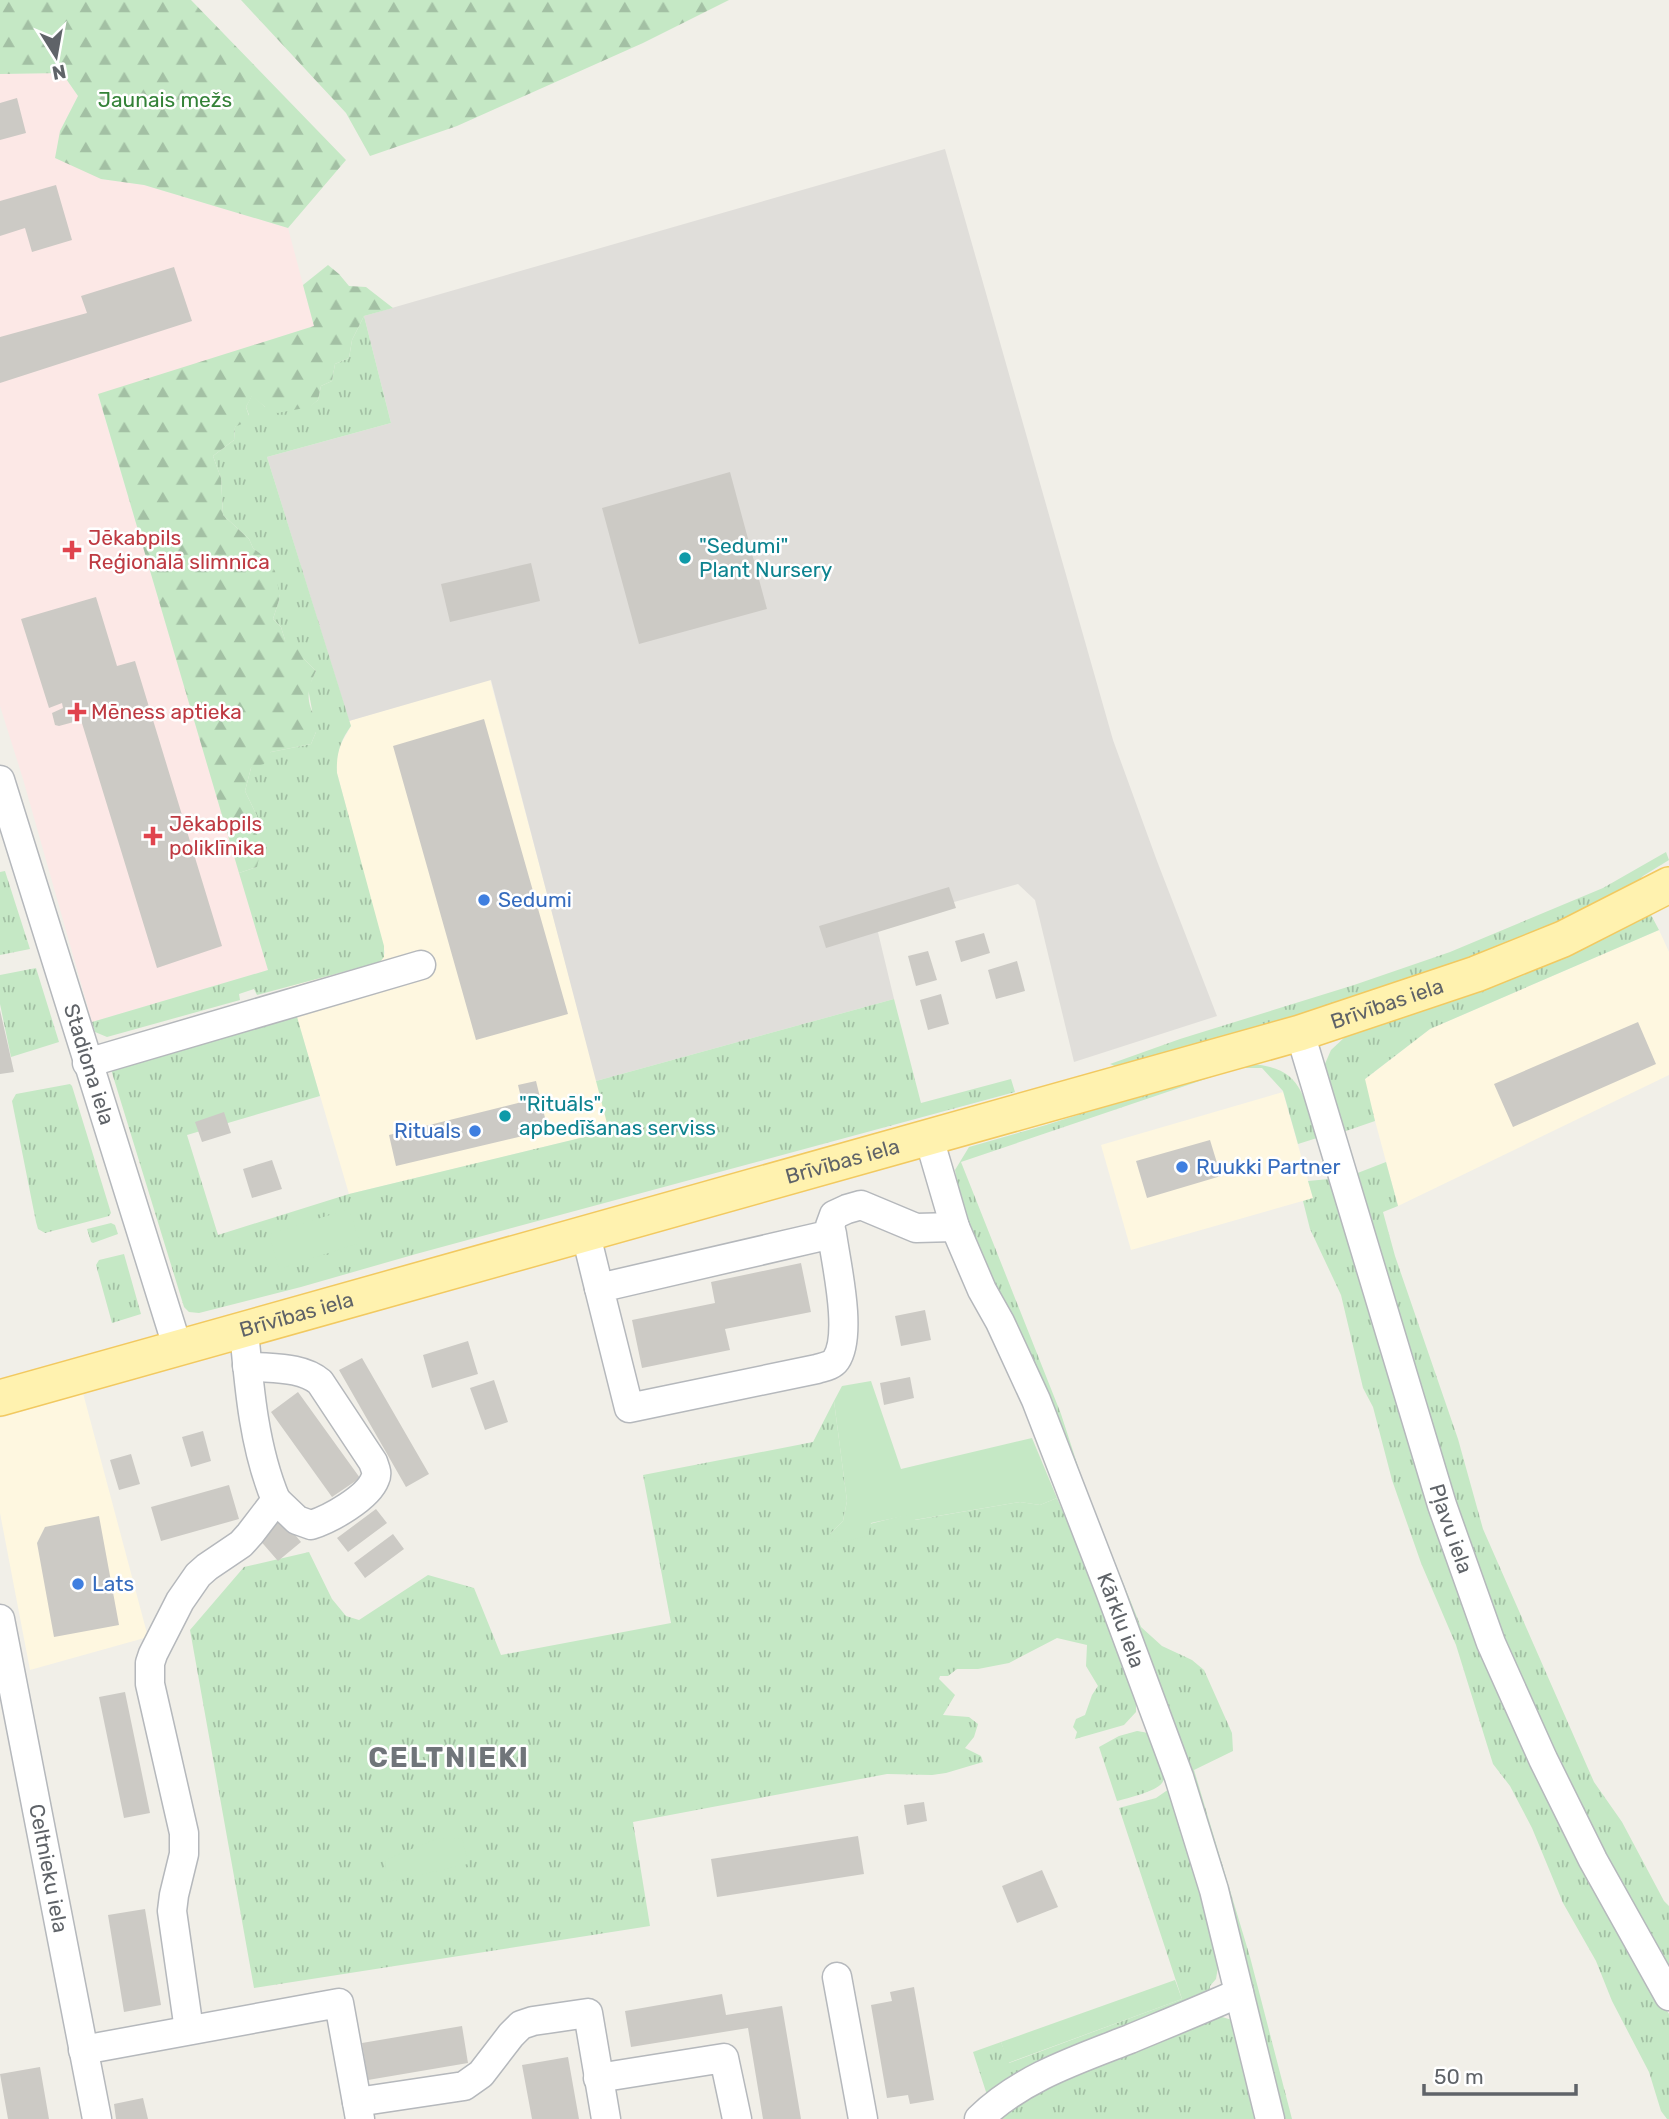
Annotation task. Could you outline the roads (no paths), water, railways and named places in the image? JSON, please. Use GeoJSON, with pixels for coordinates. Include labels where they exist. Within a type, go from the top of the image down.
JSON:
{"type":"FeatureCollection","features":[{"type":"Feature","properties":{"kind":"main road","name":"Brīvības iela"},"geometry":{"type":"LineString","coordinates":[[0,1398],[1300,1033],[1476,974],[1563,939],[1669,885]]}},
{"type":"Feature","properties":{"kind":"street","name":"Stadiona iela"},"geometry":{"type":"LineString","coordinates":[[0,780],[178,1349]]}},
{"type":"Feature","properties":{"kind":"street"},"geometry":{"type":"LineString","coordinates":[[87,1063],[421,965]]}},
{"type":"Feature","properties":{"kind":"street","name":"Pļavu iela"},"geometry":{"type":"LineString","coordinates":[[1300,1033],[1442,1504],[1491,1643],[1542,1759],[1593,1860],[1669,1996]]}},
{"type":"Feature","properties":{"kind":"street","name":"Kārklu iela"},"geometry":{"type":"LineString","coordinates":[[929,1138],[954,1227],[1030,1387],[1179,1777],[1214,1890],[1270,2119]]}},
{"type":"Feature","properties":{"kind":"street"},"geometry":{"type":"LineString","coordinates":[[586,1235],[629,1408],[831,1364],[837,1358],[843,1323],[831,1226],[834,1215],[862,1205],[916,1228],[954,1227]]}},
{"type":"Feature","properties":{"kind":"street"},"geometry":{"type":"LineString","coordinates":[[599,1287],[832,1234]]}},
{"type":"Feature","properties":{"kind":"street"},"geometry":{"type":"LineString","coordinates":[[244,1331],[247,1366],[257,1432],[276,1500],[302,1523],[309,1525],[333,1516],[360,1496],[374,1481],[376,1471],[373,1462],[314,1377],[299,1371],[247,1366]]}},
{"type":"Feature","properties":{"kind":"street"},"geometry":{"type":"LineString","coordinates":[[189,2030],[172,1911],[184,1854],[183,1823],[150,1684],[150,1663],[180,1601],[198,1575],[241,1544],[276,1500]]}},
{"type":"Feature","properties":{"kind":"street","name":"Celtnieku iela"},"geometry":{"type":"LineString","coordinates":[[0,1619],[97,2119]]}},
{"type":"Feature","properties":{"kind":"street"},"geometry":{"type":"LineString","coordinates":[[837,1977],[863,2119]]}},
{"type":"Feature","properties":{"kind":"street"},"geometry":{"type":"LineString","coordinates":[[979,2119],[1025,2083],[1054,2068],[1174,2022],[1239,1993]]}},
{"type":"Feature","properties":{"kind":"street"},"geometry":{"type":"LineString","coordinates":[[83,2050],[339,2003],[359,2110],[464,2086],[481,2074],[521,2025],[588,2013],[606,2119]]}},
{"type":"Feature","properties":{"kind":"street"},"geometry":{"type":"LineString","coordinates":[[598,2078],[724,2058],[737,2119]]}},
{"type":"Feature","properties":{"kind":"place","name":"Jēkabpils Reģionālā slimnīca"},"geometry":{"type":"Point","coordinates":[72,550]}},
{"type":"Feature","properties":{"kind":"place","name":"\"Sedumi\" Plant Nursery"},"geometry":{"type":"Point","coordinates":[685,558]}},
{"type":"Feature","properties":{"kind":"place","name":"Mēness aptieka"},"geometry":{"type":"Point","coordinates":[77,712]}},
{"type":"Feature","properties":{"kind":"place","name":"Jēkabpils poliklīnika"},"geometry":{"type":"Point","coordinates":[153,836]}},
{"type":"Feature","properties":{"kind":"place","name":"Sedumi"},"geometry":{"type":"Point","coordinates":[484,900]}},
{"type":"Feature","properties":{"kind":"place","name":"\"Rituāls\", apbedīšanas serviss"},"geometry":{"type":"Point","coordinates":[505,1116]}},
{"type":"Feature","properties":{"kind":"place","name":"Rituals"},"geometry":{"type":"Point","coordinates":[475,1131]}},
{"type":"Feature","properties":{"kind":"place","name":"Ruukki Partner"},"geometry":{"type":"Point","coordinates":[1182,1167]}},
{"type":"Feature","properties":{"kind":"place","name":"Lats"},"geometry":{"type":"Point","coordinates":[78,1584]}},
{"type":"Feature","properties":{"kind":"district","name":"CELTNIEKI"},"geometry":{"type":"Point","coordinates":[449,1757]}},
{"type":"Feature","properties":{"kind":"park label","name":"Jaunais mežs"},"geometry":{"type":"Point","coordinates":[165,100]}}]}
